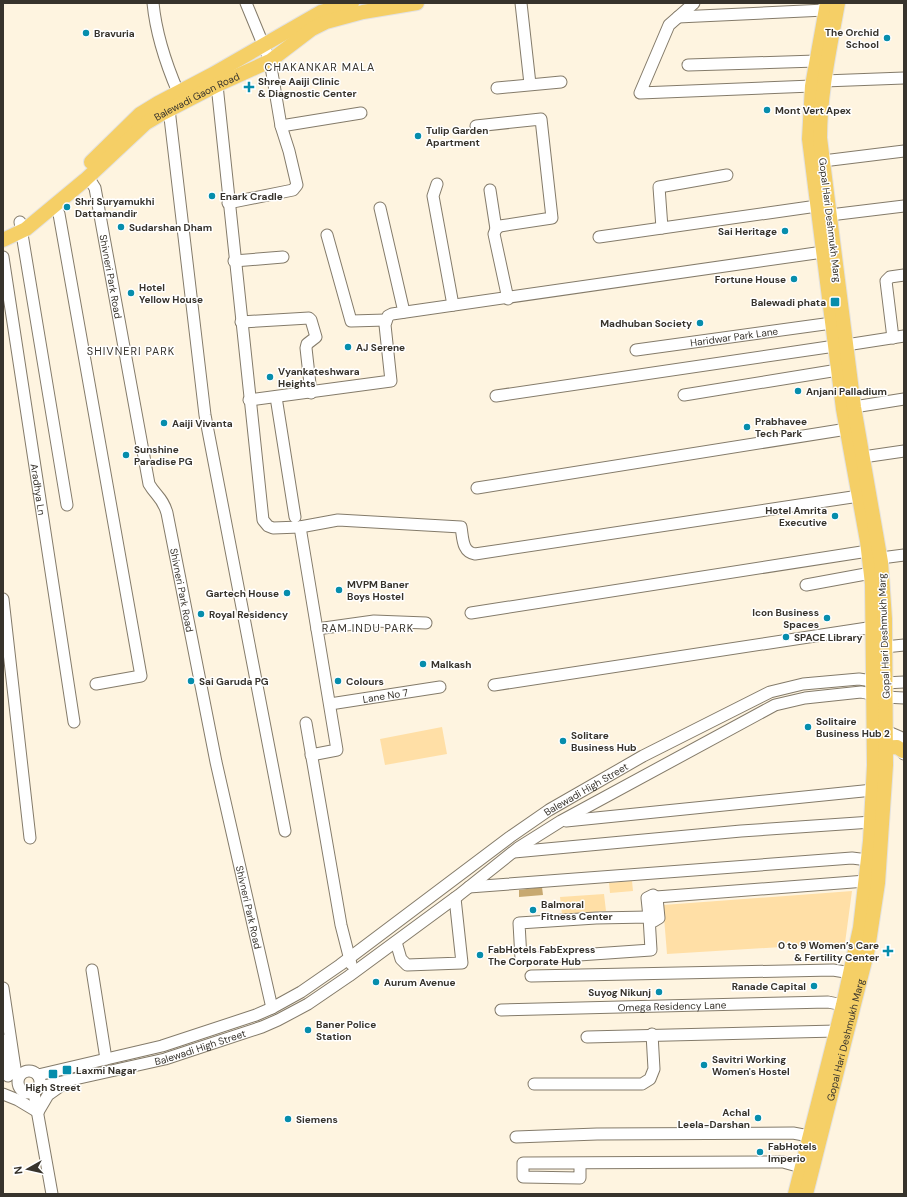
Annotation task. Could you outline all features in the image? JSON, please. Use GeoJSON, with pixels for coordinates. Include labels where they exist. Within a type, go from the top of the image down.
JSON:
{"type":"FeatureCollection","features":[{"type":"Feature","properties":{"kind":"main road","name":"Balewadi Gaon Road"},"geometry":{"type":"LineString","coordinates":[[3,231],[21,226],[55,205],[88,177],[146,123],[215,79],[262,45],[321,12],[352,3]]}},
{"type":"Feature","properties":{"kind":"main road","name":"Balewadi Gaon Road"},"geometry":{"type":"LineString","coordinates":[[3,240],[56,196],[140,114],[178,92],[270,61],[312,29],[326,22],[363,12],[416,3]]}},
{"type":"Feature","properties":{"kind":"main road","name":"Gopal Hari Deshmukh Marg"},"geometry":{"type":"LineString","coordinates":[[795,1194],[837,1031],[860,928],[872,822],[880,689],[885,647],[884,598],[880,558],[863,457],[852,436],[854,407],[840,346],[832,323],[809,139],[818,84],[838,3]]}},
{"type":"Feature","properties":{"kind":"main road","name":"Gopal Hari Deshmukh Marg"},"geometry":{"type":"LineString","coordinates":[[806,1194],[863,970],[875,910],[884,814],[886,748],[886,731],[874,627],[871,573],[859,496],[852,436],[838,370],[840,346],[830,216],[823,161],[816,61],[826,7]]}},
{"type":"Feature","properties":{"kind":"main road"},"geometry":{"type":"LineString","coordinates":[[886,748],[896,747],[904,754]]}},
{"type":"Feature","properties":{"kind":"street"},"geometry":{"type":"LineString","coordinates":[[153,3],[163,50],[169,71],[178,92]]}},
{"type":"Feature","properties":{"kind":"street"},"geometry":{"type":"LineString","coordinates":[[228,203],[292,190],[296,188],[297,180],[281,126],[270,61],[262,45],[246,3]]}},
{"type":"Feature","properties":{"kind":"street"},"geometry":{"type":"LineString","coordinates":[[521,3],[530,84]]}},
{"type":"Feature","properties":{"kind":"street"},"geometry":{"type":"LineString","coordinates":[[694,3],[678,17],[665,25],[640,93],[904,78]]}},
{"type":"Feature","properties":{"kind":"street"},"geometry":{"type":"LineString","coordinates":[[678,17],[826,7]]}},
{"type":"Feature","properties":{"kind":"street"},"geometry":{"type":"LineString","coordinates":[[688,65],[816,61]]}},
{"type":"Feature","properties":{"kind":"street"},"geometry":{"type":"LineString","coordinates":[[215,79],[263,520],[268,526],[273,528],[300,527],[338,520],[461,527],[466,550],[475,554],[859,496]]}},
{"type":"Feature","properties":{"kind":"street"},"geometry":{"type":"LineString","coordinates":[[497,88],[561,82]]}},
{"type":"Feature","properties":{"kind":"street"},"geometry":{"type":"LineString","coordinates":[[169,109],[205,415],[285,831]]}},
{"type":"Feature","properties":{"kind":"street"},"geometry":{"type":"LineString","coordinates":[[281,126],[361,113]]}},
{"type":"Feature","properties":{"kind":"street"},"geometry":{"type":"LineString","coordinates":[[476,126],[542,119],[552,218],[500,226],[496,229]]}},
{"type":"Feature","properties":{"kind":"street"},"geometry":{"type":"LineString","coordinates":[[823,161],[904,151]]}},
{"type":"Feature","properties":{"kind":"street"},"geometry":{"type":"LineString","coordinates":[[662,228],[659,187],[727,174]]}},
{"type":"Feature","properties":{"kind":"street","name":"Shivneri Park Road"},"geometry":{"type":"LineString","coordinates":[[88,177],[95,188],[149,484],[154,492],[163,501],[167,513],[216,762],[272,1008]]}},
{"type":"Feature","properties":{"kind":"street"},"geometry":{"type":"LineString","coordinates":[[437,184],[433,196],[453,306]]}},
{"type":"Feature","properties":{"kind":"street"},"geometry":{"type":"LineString","coordinates":[[490,190],[496,229],[494,234],[508,299]]}},
{"type":"Feature","properties":{"kind":"street"},"geometry":{"type":"LineString","coordinates":[[55,205],[60,214],[141,676],[96,684]]}},
{"type":"Feature","properties":{"kind":"street"},"geometry":{"type":"LineString","coordinates":[[599,237],[817,206]]}},
{"type":"Feature","properties":{"kind":"street"},"geometry":{"type":"LineString","coordinates":[[830,216],[904,206]]}},
{"type":"Feature","properties":{"kind":"street"},"geometry":{"type":"LineString","coordinates":[[380,208],[404,312]]}},
{"type":"Feature","properties":{"kind":"street"},"geometry":{"type":"LineString","coordinates":[[21,226],[67,505]]}},
{"type":"Feature","properties":{"kind":"street"},"geometry":{"type":"LineString","coordinates":[[327,235],[350,321],[386,320],[392,314],[404,312],[508,299],[823,252]]}},
{"type":"Feature","properties":{"kind":"street"},"geometry":{"type":"LineString","coordinates":[[234,261],[283,256]]}},
{"type":"Feature","properties":{"kind":"street","name":"Aradhya Ln"},"geometry":{"type":"LineString","coordinates":[[3,257],[74,722]]}},
{"type":"Feature","properties":{"kind":"street"},"geometry":{"type":"LineString","coordinates":[[496,396],[899,337],[886,281],[890,277],[904,275]]}},
{"type":"Feature","properties":{"kind":"street"},"geometry":{"type":"LineString","coordinates":[[241,322],[308,318],[311,320],[316,337],[307,344],[306,348],[311,393]]}},
{"type":"Feature","properties":{"kind":"street"},"geometry":{"type":"LineString","coordinates":[[249,400],[311,393],[391,381],[386,320]]}},
{"type":"Feature","properties":{"kind":"street","name":"Haridwar Park Lane"},"geometry":{"type":"LineString","coordinates":[[636,350],[832,323]]}},
{"type":"Feature","properties":{"kind":"street"},"geometry":{"type":"LineString","coordinates":[[684,395],[838,370]]}},
{"type":"Feature","properties":{"kind":"street"},"geometry":{"type":"LineString","coordinates":[[276,396],[295,517]]}},
{"type":"Feature","properties":{"kind":"street"},"geometry":{"type":"LineString","coordinates":[[854,407],[904,399]]}},
{"type":"Feature","properties":{"kind":"street"},"geometry":{"type":"LineString","coordinates":[[477,488],[852,436]]}},
{"type":"Feature","properties":{"kind":"street"},"geometry":{"type":"LineString","coordinates":[[863,457],[904,450]]}},
{"type":"Feature","properties":{"kind":"street"},"geometry":{"type":"LineString","coordinates":[[300,527],[337,750],[311,755]]}},
{"type":"Feature","properties":{"kind":"street"},"geometry":{"type":"LineString","coordinates":[[471,613],[868,551]]}},
{"type":"Feature","properties":{"kind":"street"},"geometry":{"type":"LineString","coordinates":[[880,558],[904,555]]}},
{"type":"Feature","properties":{"kind":"street"},"geometry":{"type":"LineString","coordinates":[[806,585],[871,573]]}},
{"type":"Feature","properties":{"kind":"street"},"geometry":{"type":"LineString","coordinates":[[3,599],[30,838]]}},
{"type":"Feature","properties":{"kind":"street"},"geometry":{"type":"LineString","coordinates":[[317,629],[374,621],[426,623]]}},
{"type":"Feature","properties":{"kind":"street"},"geometry":{"type":"LineString","coordinates":[[494,685],[874,627]]}},
{"type":"Feature","properties":{"kind":"street"},"geometry":{"type":"LineString","coordinates":[[885,647],[904,645]]}},
{"type":"Feature","properties":{"kind":"street","name":"Balewadi High Street"},"geometry":{"type":"LineString","coordinates":[[12,1076],[29,1071],[38,1075],[162,1046],[256,1015],[272,1008],[301,992],[349,959],[510,836],[549,810],[643,756],[770,692],[803,684],[859,679],[880,689]]}},
{"type":"Feature","properties":{"kind":"street"},"geometry":{"type":"LineString","coordinates":[[880,689],[904,682]]}},
{"type":"Feature","properties":{"kind":"street","name":"Lane No 7"},"geometry":{"type":"LineString","coordinates":[[330,704],[440,687]]}},
{"type":"Feature","properties":{"kind":"street"},"geometry":{"type":"LineString","coordinates":[[880,689],[904,698]]}},
{"type":"Feature","properties":{"kind":"street","name":"Balewadi High Street"},"geometry":{"type":"LineString","coordinates":[[37,1090],[165,1059],[262,1027],[308,1004],[329,990],[455,898],[514,852],[561,821],[775,705],[806,698],[880,689]]}},
{"type":"Feature","properties":{"kind":"street"},"geometry":{"type":"LineString","coordinates":[[306,723],[334,890],[349,959],[355,972]]}},
{"type":"Feature","properties":{"kind":"street"},"geometry":{"type":"LineString","coordinates":[[886,731],[900,736],[904,754]]}},
{"type":"Feature","properties":{"kind":"street"},"geometry":{"type":"LineString","coordinates":[[561,821],[873,790]]}},
{"type":"Feature","properties":{"kind":"street"},"geometry":{"type":"LineString","coordinates":[[514,852],[741,831],[872,822]]}},
{"type":"Feature","properties":{"kind":"street"},"geometry":{"type":"LineString","coordinates":[[469,887],[852,858],[868,860]]}},
{"type":"Feature","properties":{"kind":"street"},"geometry":{"type":"LineString","coordinates":[[649,917],[596,918],[519,923],[522,959],[651,950],[649,917],[647,898],[649,896],[656,897],[866,881]]}},
{"type":"Feature","properties":{"kind":"street"},"geometry":{"type":"LineString","coordinates":[[396,942],[401,959],[407,965],[462,963],[455,898]]}},
{"type":"Feature","properties":{"kind":"street"},"geometry":{"type":"LineString","coordinates":[[92,970],[106,1059]]}},
{"type":"Feature","properties":{"kind":"street"},"geometry":{"type":"LineString","coordinates":[[531,976],[834,970],[850,973]]}},
{"type":"Feature","properties":{"kind":"street"},"geometry":{"type":"LineString","coordinates":[[321,978],[329,990]]}},
{"type":"Feature","properties":{"kind":"street"},"geometry":{"type":"LineString","coordinates":[[3,988],[12,1076]]}},
{"type":"Feature","properties":{"kind":"street","name":"Omega Residency Lane"},"geometry":{"type":"LineString","coordinates":[[501,1010],[828,1002],[843,1005]]}},
{"type":"Feature","properties":{"kind":"street"},"geometry":{"type":"LineString","coordinates":[[587,1037],[652,1034],[837,1031]]}},
{"type":"Feature","properties":{"kind":"street"},"geometry":{"type":"LineString","coordinates":[[534,1084],[642,1084],[650,1079],[654,1069],[652,1034]]}},
{"type":"Feature","properties":{"kind":"street"},"geometry":{"type":"LineString","coordinates":[[3,1040],[12,1076],[18,1082],[22,1091]]}},
{"type":"Feature","properties":{"kind":"street"},"geometry":{"type":"LineString","coordinates":[[38,1075],[40,1081],[37,1090],[38,1112],[52,1194]]}},
{"type":"Feature","properties":{"kind":"street"},"geometry":{"type":"LineString","coordinates":[[38,1112],[51,1091],[71,1081]]}},
{"type":"Feature","properties":{"kind":"street"},"geometry":{"type":"LineString","coordinates":[[3,1094],[22,1091],[28,1094],[37,1090]]}},
{"type":"Feature","properties":{"kind":"street"},"geometry":{"type":"LineString","coordinates":[[3,1094],[18,1100],[38,1112]]}},
{"type":"Feature","properties":{"kind":"street"},"geometry":{"type":"LineString","coordinates":[[516,1137],[785,1133],[809,1136]]}},
{"type":"Feature","properties":{"kind":"street"},"geometry":{"type":"LineString","coordinates":[[580,1163],[580,1178],[524,1177],[523,1163],[783,1162],[802,1167]]}},
{"type":"Feature","properties":{"kind":"shaded area"},"geometry":{"type":"Polygon","coordinates":[[[442,727],[447,754],[385,765],[380,739],[442,727]]]}},
{"type":"Feature","properties":{"kind":"shaded area"},"geometry":{"type":"Polygon","coordinates":[[[632,881],[633,891],[610,893],[609,883],[632,881]]]}},
{"type":"Feature","properties":{"kind":"shaded area"},"geometry":{"type":"Polygon","coordinates":[[[542,887],[543,895],[519,897],[519,890],[542,887]]]}},
{"type":"Feature","properties":{"kind":"shaded area"},"geometry":{"type":"Polygon","coordinates":[[[852,891],[845,943],[667,954],[663,905],[852,891]]]}},
{"type":"Feature","properties":{"kind":"shaded area"},"geometry":{"type":"Polygon","coordinates":[[[604,894],[606,911],[562,914],[560,897],[604,894]]]}},
{"type":"Feature","properties":{"kind":"place","name":"Bravuria"},"geometry":{"type":"Point","coordinates":[86,33]}},
{"type":"Feature","properties":{"kind":"place","name":"The Orchid School"},"geometry":{"type":"Point","coordinates":[887,38]}},
{"type":"Feature","properties":{"kind":"place","name":"Shree Aaiji Clinic & Diagnostic Center"},"geometry":{"type":"Point","coordinates":[249,87]}},
{"type":"Feature","properties":{"kind":"place","name":"Mont Vert Apex"},"geometry":{"type":"Point","coordinates":[767,110]}},
{"type":"Feature","properties":{"kind":"place","name":"Tulip Garden Apartment"},"geometry":{"type":"Point","coordinates":[418,136]}},
{"type":"Feature","properties":{"kind":"place","name":"Enark Cradle"},"geometry":{"type":"Point","coordinates":[212,196]}},
{"type":"Feature","properties":{"kind":"place","name":"Shri Suryamukhi Dattamandir"},"geometry":{"type":"Point","coordinates":[67,207]}},
{"type":"Feature","properties":{"kind":"place","name":"Sudarshan Dham"},"geometry":{"type":"Point","coordinates":[121,227]}},
{"type":"Feature","properties":{"kind":"place","name":"Sai Heritage"},"geometry":{"type":"Point","coordinates":[785,231]}},
{"type":"Feature","properties":{"kind":"place","name":"Fortune House"},"geometry":{"type":"Point","coordinates":[794,279]}},
{"type":"Feature","properties":{"kind":"place","name":"Hotel Yellow House"},"geometry":{"type":"Point","coordinates":[131,293]}},
{"type":"Feature","properties":{"kind":"place","name":"Balewadi phata"},"geometry":{"type":"Point","coordinates":[835,302]}},
{"type":"Feature","properties":{"kind":"place","name":"Madhuban Society"},"geometry":{"type":"Point","coordinates":[700,323]}},
{"type":"Feature","properties":{"kind":"place","name":"AJ Serene"},"geometry":{"type":"Point","coordinates":[348,347]}},
{"type":"Feature","properties":{"kind":"place","name":"Vyankateshwara Heights"},"geometry":{"type":"Point","coordinates":[270,377]}},
{"type":"Feature","properties":{"kind":"place","name":"Anjani Palladium"},"geometry":{"type":"Point","coordinates":[798,391]}},
{"type":"Feature","properties":{"kind":"place","name":"Aaiji Vivanta"},"geometry":{"type":"Point","coordinates":[164,423]}},
{"type":"Feature","properties":{"kind":"place","name":"Prabhavee Tech Park"},"geometry":{"type":"Point","coordinates":[747,427]}},
{"type":"Feature","properties":{"kind":"place","name":"Sunshine Paradise PG"},"geometry":{"type":"Point","coordinates":[126,455]}},
{"type":"Feature","properties":{"kind":"place","name":"Hotel Amrita Executive"},"geometry":{"type":"Point","coordinates":[835,516]}},
{"type":"Feature","properties":{"kind":"place","name":"MVPM Baner Boys Hostel"},"geometry":{"type":"Point","coordinates":[339,590]}},
{"type":"Feature","properties":{"kind":"place","name":"Gartech House"},"geometry":{"type":"Point","coordinates":[287,593]}},
{"type":"Feature","properties":{"kind":"place","name":"Royal Residency"},"geometry":{"type":"Point","coordinates":[201,614]}},
{"type":"Feature","properties":{"kind":"place","name":"Icon Business Spaces"},"geometry":{"type":"Point","coordinates":[827,618]}},
{"type":"Feature","properties":{"kind":"place","name":"SPACE Library"},"geometry":{"type":"Point","coordinates":[786,637]}},
{"type":"Feature","properties":{"kind":"place","name":"Malkash"},"geometry":{"type":"Point","coordinates":[423,664]}},
{"type":"Feature","properties":{"kind":"place","name":"Sai Garuda PG"},"geometry":{"type":"Point","coordinates":[191,681]}},
{"type":"Feature","properties":{"kind":"place","name":"Colours"},"geometry":{"type":"Point","coordinates":[338,681]}},
{"type":"Feature","properties":{"kind":"place","name":"Solitaire Business Hub 2"},"geometry":{"type":"Point","coordinates":[808,727]}},
{"type":"Feature","properties":{"kind":"place","name":"Solitare Business Hub"},"geometry":{"type":"Point","coordinates":[563,741]}},
{"type":"Feature","properties":{"kind":"place","name":"Balmoral Fitness Center"},"geometry":{"type":"Point","coordinates":[533,910]}},
{"type":"Feature","properties":{"kind":"place","name":"0 to 9 Women’s Care & Fertility Center"},"geometry":{"type":"Point","coordinates":[888,951]}},
{"type":"Feature","properties":{"kind":"place","name":"FabHotels FabExpress The Corporate Hub"},"geometry":{"type":"Point","coordinates":[480,955]}},
{"type":"Feature","properties":{"kind":"place","name":"Aurum Avenue"},"geometry":{"type":"Point","coordinates":[376,982]}},
{"type":"Feature","properties":{"kind":"place","name":"Ranade Capital"},"geometry":{"type":"Point","coordinates":[814,986]}},
{"type":"Feature","properties":{"kind":"place","name":"Suyog Nikunj"},"geometry":{"type":"Point","coordinates":[659,992]}},
{"type":"Feature","properties":{"kind":"place","name":"Baner Police Station"},"geometry":{"type":"Point","coordinates":[308,1030]}},
{"type":"Feature","properties":{"kind":"place","name":"Savitri Working Women's Hostel"},"geometry":{"type":"Point","coordinates":[704,1065]}},
{"type":"Feature","properties":{"kind":"place","name":"Laxmi Nagar"},"geometry":{"type":"Point","coordinates":[67,1070]}},
{"type":"Feature","properties":{"kind":"place","name":"High Street"},"geometry":{"type":"Point","coordinates":[53,1074]}},
{"type":"Feature","properties":{"kind":"place","name":"Achal Leela-Darshan"},"geometry":{"type":"Point","coordinates":[758,1118]}},
{"type":"Feature","properties":{"kind":"place","name":"Siemens"},"geometry":{"type":"Point","coordinates":[288,1119]}},
{"type":"Feature","properties":{"kind":"place","name":"FabHotels Imperio"},"geometry":{"type":"Point","coordinates":[760,1152]}},
{"type":"Feature","properties":{"kind":"district","name":"CHAKANKAR MALA"},"geometry":{"type":"Point","coordinates":[320,67]}},
{"type":"Feature","properties":{"kind":"district","name":"SHIVNERI PARK"},"geometry":{"type":"Point","coordinates":[131,351]}},
{"type":"Feature","properties":{"kind":"district","name":"RAM INDU PARK"},"geometry":{"type":"Point","coordinates":[368,628]}}]}
